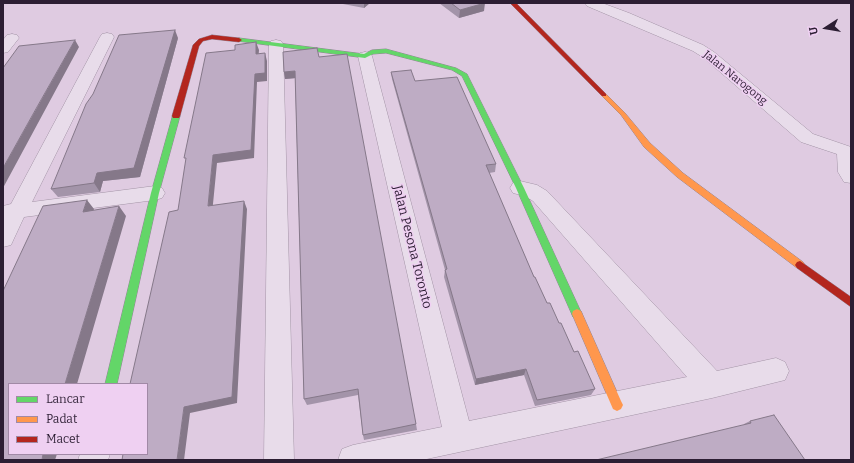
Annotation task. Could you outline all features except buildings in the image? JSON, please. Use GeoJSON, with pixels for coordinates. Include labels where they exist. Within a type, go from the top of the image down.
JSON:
{"type":"FeatureCollection","features":[{"type":"Feature","properties":{"kind":"street"},"geometry":{"type":"LineString","coordinates":[[513,3],[623,114],[647,145],[680,175],[851,303]]}},
{"type":"Feature","properties":{"kind":"street","name":"Jalan Narogong"},"geometry":{"type":"LineString","coordinates":[[591,3],[698,48],[710,55],[807,138],[848,152]]}},
{"type":"Feature","properties":{"kind":"street"},"geometry":{"type":"LineString","coordinates":[[3,239],[10,211],[107,37]]}},
{"type":"Feature","properties":{"kind":"street"},"geometry":{"type":"LineString","coordinates":[[111,383],[156,193],[196,45],[201,40],[212,37],[365,56],[372,52],[386,51],[454,68],[465,75],[520,188],[617,405]]}},
{"type":"Feature","properties":{"kind":"street"},"geometry":{"type":"LineString","coordinates":[[3,50],[12,38]]}},
{"type":"Feature","properties":{"kind":"street"},"geometry":{"type":"LineString","coordinates":[[276,44],[279,460]]}},
{"type":"Feature","properties":{"kind":"street","name":"Jalan Pesona Toronto"},"geometry":{"type":"LineString","coordinates":[[365,56],[459,438]]}},
{"type":"Feature","properties":{"kind":"street"},"geometry":{"type":"LineString","coordinates":[[848,152],[846,166],[851,177]]}},
{"type":"Feature","properties":{"kind":"street"},"geometry":{"type":"LineString","coordinates":[[520,188],[530,190],[540,196],[712,385]]}},
{"type":"Feature","properties":{"kind":"street"},"geometry":{"type":"LineString","coordinates":[[10,211],[156,193]]}},
{"type":"Feature","properties":{"kind":"street"},"geometry":{"type":"LineString","coordinates":[[353,460],[776,371]]}},
{"type":"Feature","properties":{"kind":"traffic: fast"},"geometry":{"type":"LineString","coordinates":[[239,40],[365,56],[372,52],[386,51],[454,69],[465,75],[520,188],[577,314]]}},
{"type":"Feature","properties":{"kind":"traffic: fast"},"geometry":{"type":"LineString","coordinates":[[111,383],[155,193],[176,116]]}},
{"type":"Feature","properties":{"kind":"traffic: slow"},"geometry":{"type":"LineString","coordinates":[[604,95],[623,114],[647,145],[680,175],[800,265]]}},
{"type":"Feature","properties":{"kind":"traffic: slow"},"geometry":{"type":"LineString","coordinates":[[577,314],[617,405]]}},
{"type":"Feature","properties":{"kind":"traffic: jam"},"geometry":{"type":"LineString","coordinates":[[513,3],[604,95]]}},
{"type":"Feature","properties":{"kind":"traffic: jam"},"geometry":{"type":"LineString","coordinates":[[176,116],[196,45],[201,40],[212,37],[239,40]]}},
{"type":"Feature","properties":{"kind":"traffic: jam"},"geometry":{"type":"LineString","coordinates":[[800,265],[851,303]]}}]}
